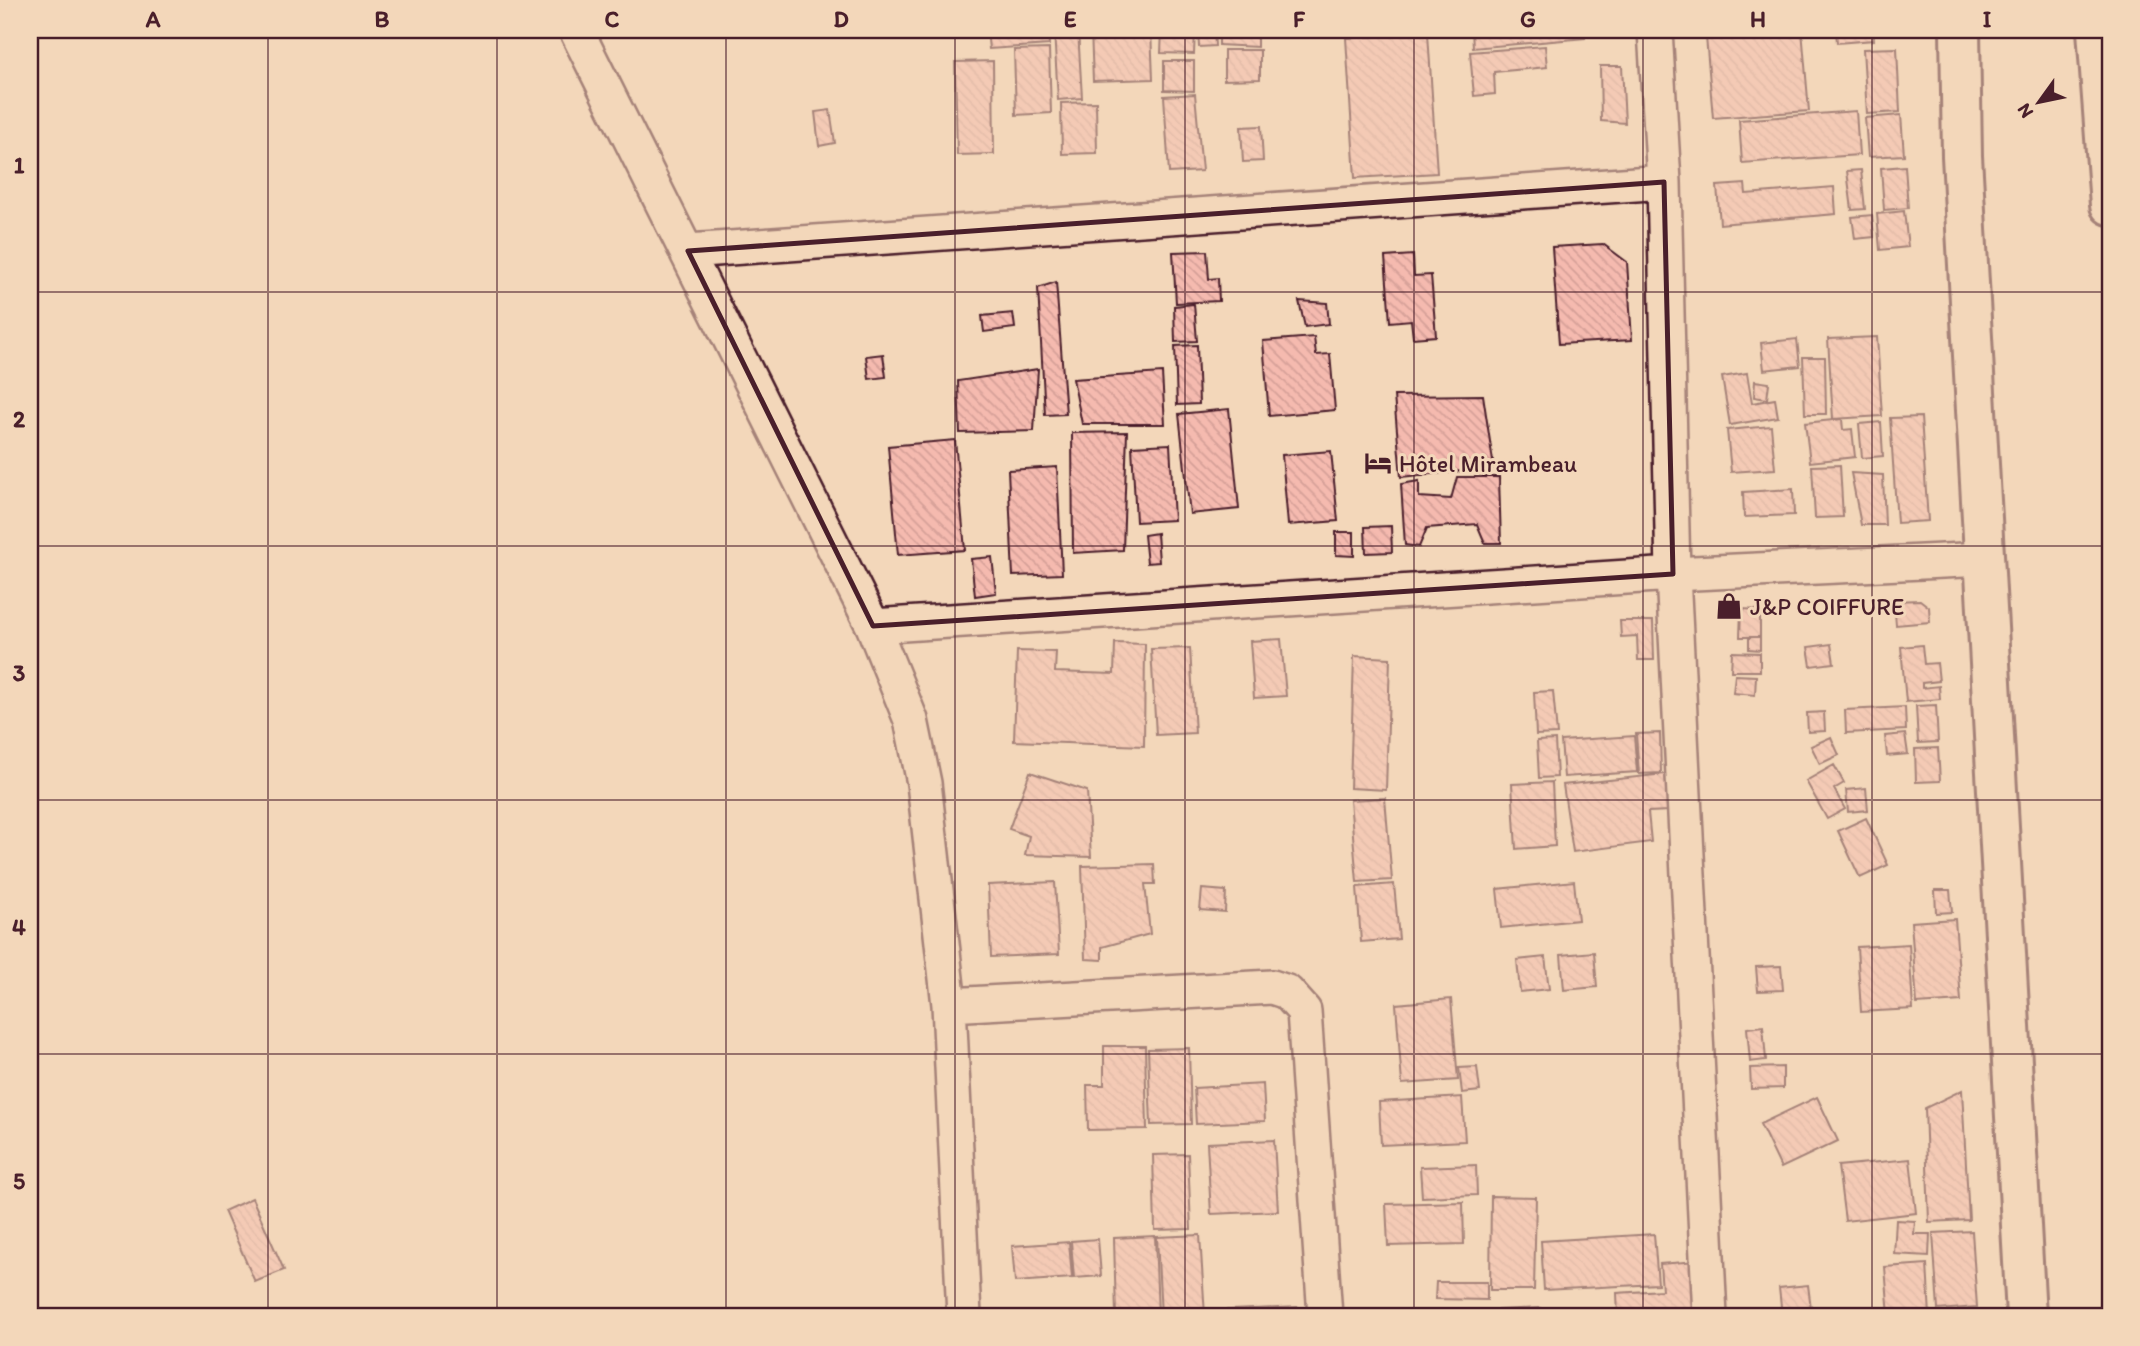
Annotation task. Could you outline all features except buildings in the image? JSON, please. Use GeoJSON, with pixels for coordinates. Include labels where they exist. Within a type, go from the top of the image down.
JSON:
{"type":"FeatureCollection","features":[{"type":"Feature","properties":{"kind":"main road"},"geometry":{"type":"LineString","coordinates":[[1960,30],[1962,156],[2025,1316]]}},
{"type":"Feature","properties":{"kind":"main road"},"geometry":{"type":"LineString","coordinates":[[2098,30],[2110,205]]}},
{"type":"Feature","properties":{"kind":"street"},"geometry":{"type":"LineString","coordinates":[[576,30],[873,626],[911,720],[924,783],[948,1005],[964,1316]]}},
{"type":"Feature","properties":{"kind":"street"},"geometry":{"type":"LineString","coordinates":[[1655,30],[1664,182],[1673,574],[1710,1316]]}},
{"type":"Feature","properties":{"kind":"street"},"geometry":{"type":"LineString","coordinates":[[688,251],[1664,182]]}},
{"type":"Feature","properties":{"kind":"street"},"geometry":{"type":"LineString","coordinates":[[873,626],[1673,574],[1985,559]]}},
{"type":"Feature","properties":{"kind":"street"},"geometry":{"type":"LineString","coordinates":[[948,1005],[1272,987],[1287,992],[1304,1011],[1325,1316]]}},
{"type":"Feature","properties":{"kind":"highlighted area"},"geometry":{"type":"Polygon","coordinates":[[[1664,182],[1673,574],[873,626],[688,251],[1664,182]]]}},
{"type":"Feature","properties":{"kind":"place","name":"Hôtel Mirambeau"},"geometry":{"type":"Point","coordinates":[1378,463]}},
{"type":"Feature","properties":{"kind":"place","name":"J&P COIFFURE"},"geometry":{"type":"Point","coordinates":[1729,606]}}]}
